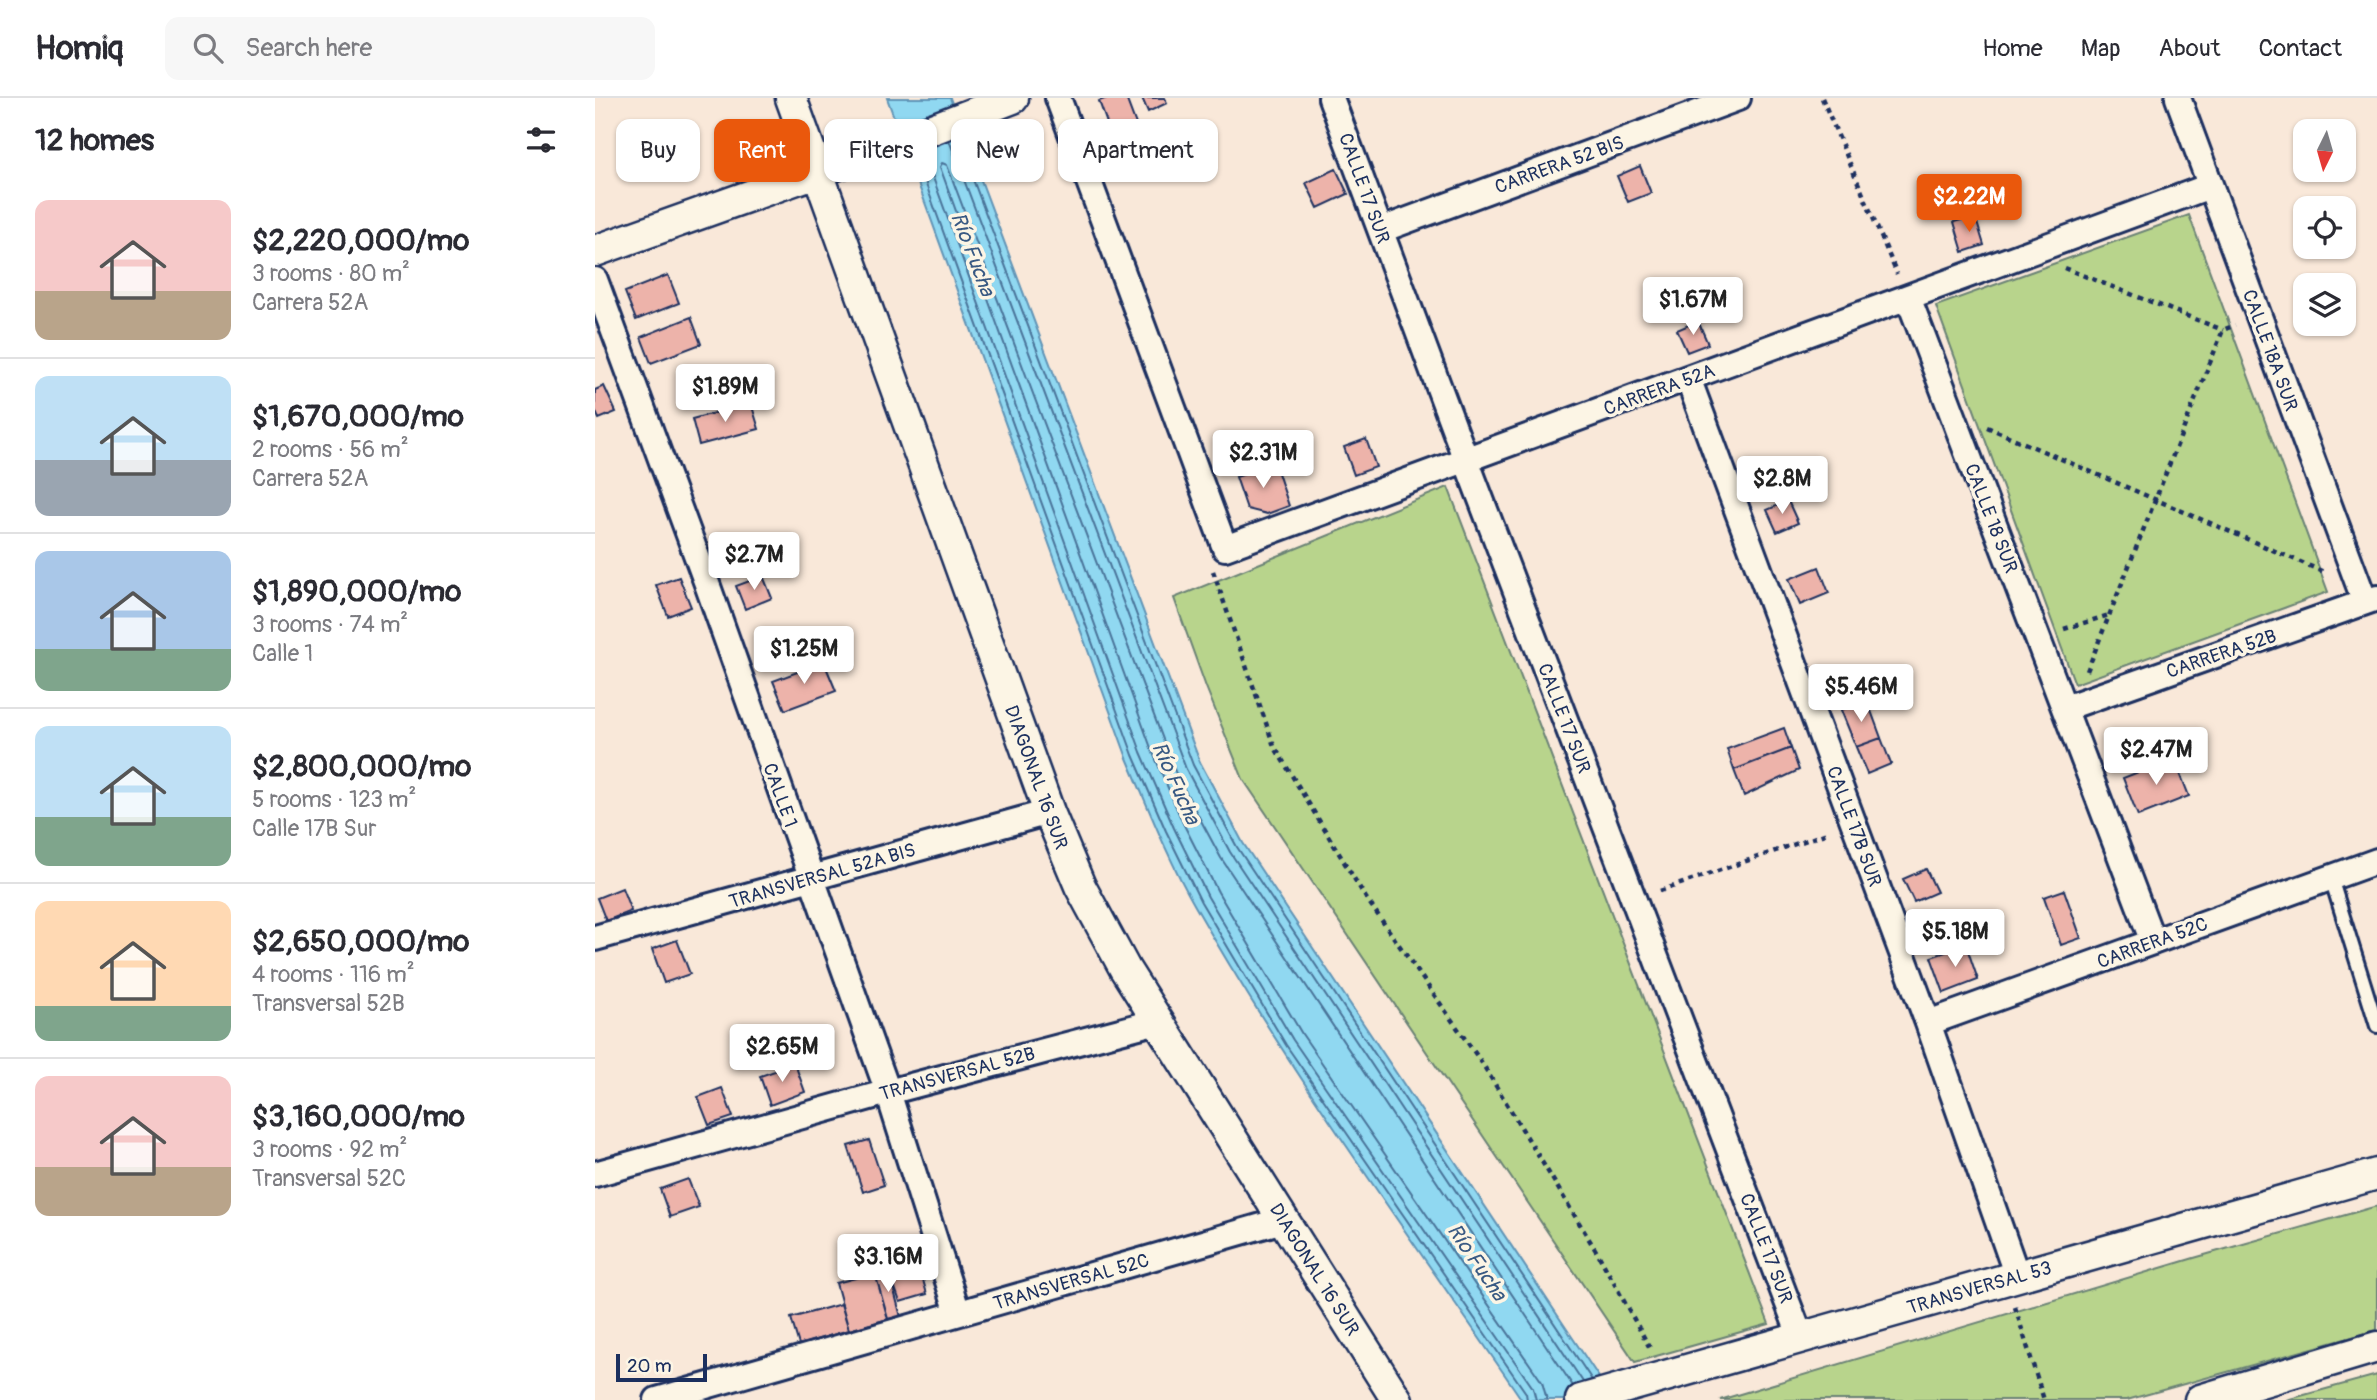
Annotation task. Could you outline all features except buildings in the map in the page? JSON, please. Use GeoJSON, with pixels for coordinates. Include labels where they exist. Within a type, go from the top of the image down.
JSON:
{"type":"FeatureCollection","features":[{"type":"Feature","properties":{"kind":"street","name":"DIAGONAL 16 SUR"},"geometry":{"type":"LineString","coordinates":[[791,98],[1065,852],[1098,921],[1125,969],[1397,1400]]}},
{"type":"Feature","properties":{"kind":"street"},"geometry":{"type":"LineString","coordinates":[[595,251],[878,150],[1013,98]]}},
{"type":"Feature","properties":{"kind":"street"},"geometry":{"type":"LineString","coordinates":[[1058,98],[1218,556]]}},
{"type":"Feature","properties":{"kind":"street","name":"CALLE 17 SUR"},"geometry":{"type":"LineString","coordinates":[[1331,98],[1801,1338]]}},
{"type":"Feature","properties":{"kind":"street","name":"CARRERA 52 BIS"},"geometry":{"type":"LineString","coordinates":[[1381,230],[1738,98]]}},
{"type":"Feature","properties":{"kind":"street","name":"CALLE 18A SUR"},"geometry":{"type":"LineString","coordinates":[[2178,98],[2258,315],[2367,596]]}},
{"type":"Feature","properties":{"kind":"street","name":"CARRERA 52A"},"geometry":{"type":"LineString","coordinates":[[1218,556],[1466,460],[2210,186]]}},
{"type":"Feature","properties":{"kind":"street","name":"CALLE 1"},"geometry":{"type":"LineString","coordinates":[[595,280],[888,1092],[958,1313]]}},
{"type":"Feature","properties":{"kind":"street","name":"CALLE 18 SUR"},"geometry":{"type":"LineString","coordinates":[[1908,297],[2038,638],[2069,706],[2153,942]]}},
{"type":"Feature","properties":{"kind":"street","name":"CALLE 17B SUR"},"geometry":{"type":"LineString","coordinates":[[1688,378],[1928,1023],[2011,1278]]}},
{"type":"Feature","properties":{"kind":"street","name":"CARRERA 52B"},"geometry":{"type":"LineString","coordinates":[[2069,706],[2367,596]]}},
{"type":"Feature","properties":{"kind":"street","name":"TRANSVERSAL 52A BIS"},"geometry":{"type":"LineString","coordinates":[[595,938],[1049,812]]}},
{"type":"Feature","properties":{"kind":"street","name":"CARRERA 52C"},"geometry":{"type":"LineString","coordinates":[[1928,1023],[2377,861]]}},
{"type":"Feature","properties":{"kind":"street","name":"TRANSVERSAL 52B"},"geometry":{"type":"LineString","coordinates":[[595,1174],[888,1092],[1158,1021]]}},
{"type":"Feature","properties":{"kind":"street","name":"TRANSVERSAL 53"},"geometry":{"type":"LineString","coordinates":[[1581,1400],[2377,1174]]}},
{"type":"Feature","properties":{"kind":"street","name":"TRANSVERSAL 52C"},"geometry":{"type":"LineString","coordinates":[[657,1400],[1283,1220]]}},
{"type":"Feature","properties":{"kind":"street"},"geometry":{"type":"LineString","coordinates":[[2200,1400],[2377,1347]]}},
{"type":"Feature","properties":{"kind":"lane"},"geometry":{"type":"LineString","coordinates":[[2331,878],[2377,1026]]}},
{"type":"Feature","properties":{"kind":"path"},"geometry":{"type":"LineString","coordinates":[[1822,98],[1908,297]]}},
{"type":"Feature","properties":{"kind":"path"},"geometry":{"type":"LineString","coordinates":[[2027,253],[2223,330],[2258,315]]}},
{"type":"Feature","properties":{"kind":"path"},"geometry":{"type":"LineString","coordinates":[[2069,706],[2110,615],[2223,330]]}},
{"type":"Feature","properties":{"kind":"path"},"geometry":{"type":"LineString","coordinates":[[1952,411],[2155,499],[2367,596]]}},
{"type":"Feature","properties":{"kind":"path"},"geometry":{"type":"LineString","coordinates":[[1218,556],[1274,746],[1367,898],[1482,1063],[1598,1254],[1665,1376]]}},
{"type":"Feature","properties":{"kind":"path"},"geometry":{"type":"LineString","coordinates":[[2038,638],[2110,615]]}},
{"type":"Feature","properties":{"kind":"path"},"geometry":{"type":"LineString","coordinates":[[1634,900],[1854,824]]}},
{"type":"Feature","properties":{"kind":"path"},"geometry":{"type":"LineString","coordinates":[[2011,1278],[2044,1400]]}},
{"type":"Feature","properties":{"kind":"green space"},"geometry":{"type":"Polygon","coordinates":[[[2189,215],[2328,592],[2075,684],[1936,306],[2189,215]]]}},
{"type":"Feature","properties":{"kind":"green space"},"geometry":{"type":"Polygon","coordinates":[[[1448,487],[1769,1324],[1635,1362],[1243,779],[1206,687],[1174,598],[1448,487]]]}},
{"type":"Feature","properties":{"kind":"green space"},"geometry":{"type":"Polygon","coordinates":[[[2377,1206],[2377,1330],[2127,1400],[1720,1400],[2194,1258],[2377,1206]]]}},
{"type":"Feature","properties":{"kind":"green space"},"geometry":{"type":"Polygon","coordinates":[[[2377,1375],[2377,1400],[2286,1400],[2377,1375]]]}},
{"type":"Feature","properties":{"kind":"water","name":"Río Fucha"},"geometry":{"type":"Polygon","coordinates":[[[887,98],[950,98],[958,119],[951,119],[951,182],[982,182],[1200,762],[1243,843],[1614,1400],[1522,1400],[1312,1095],[1195,906],[1167,851],[1127,758],[918,182],[937,182],[937,119],[895,119],[887,98]]]}}]}
